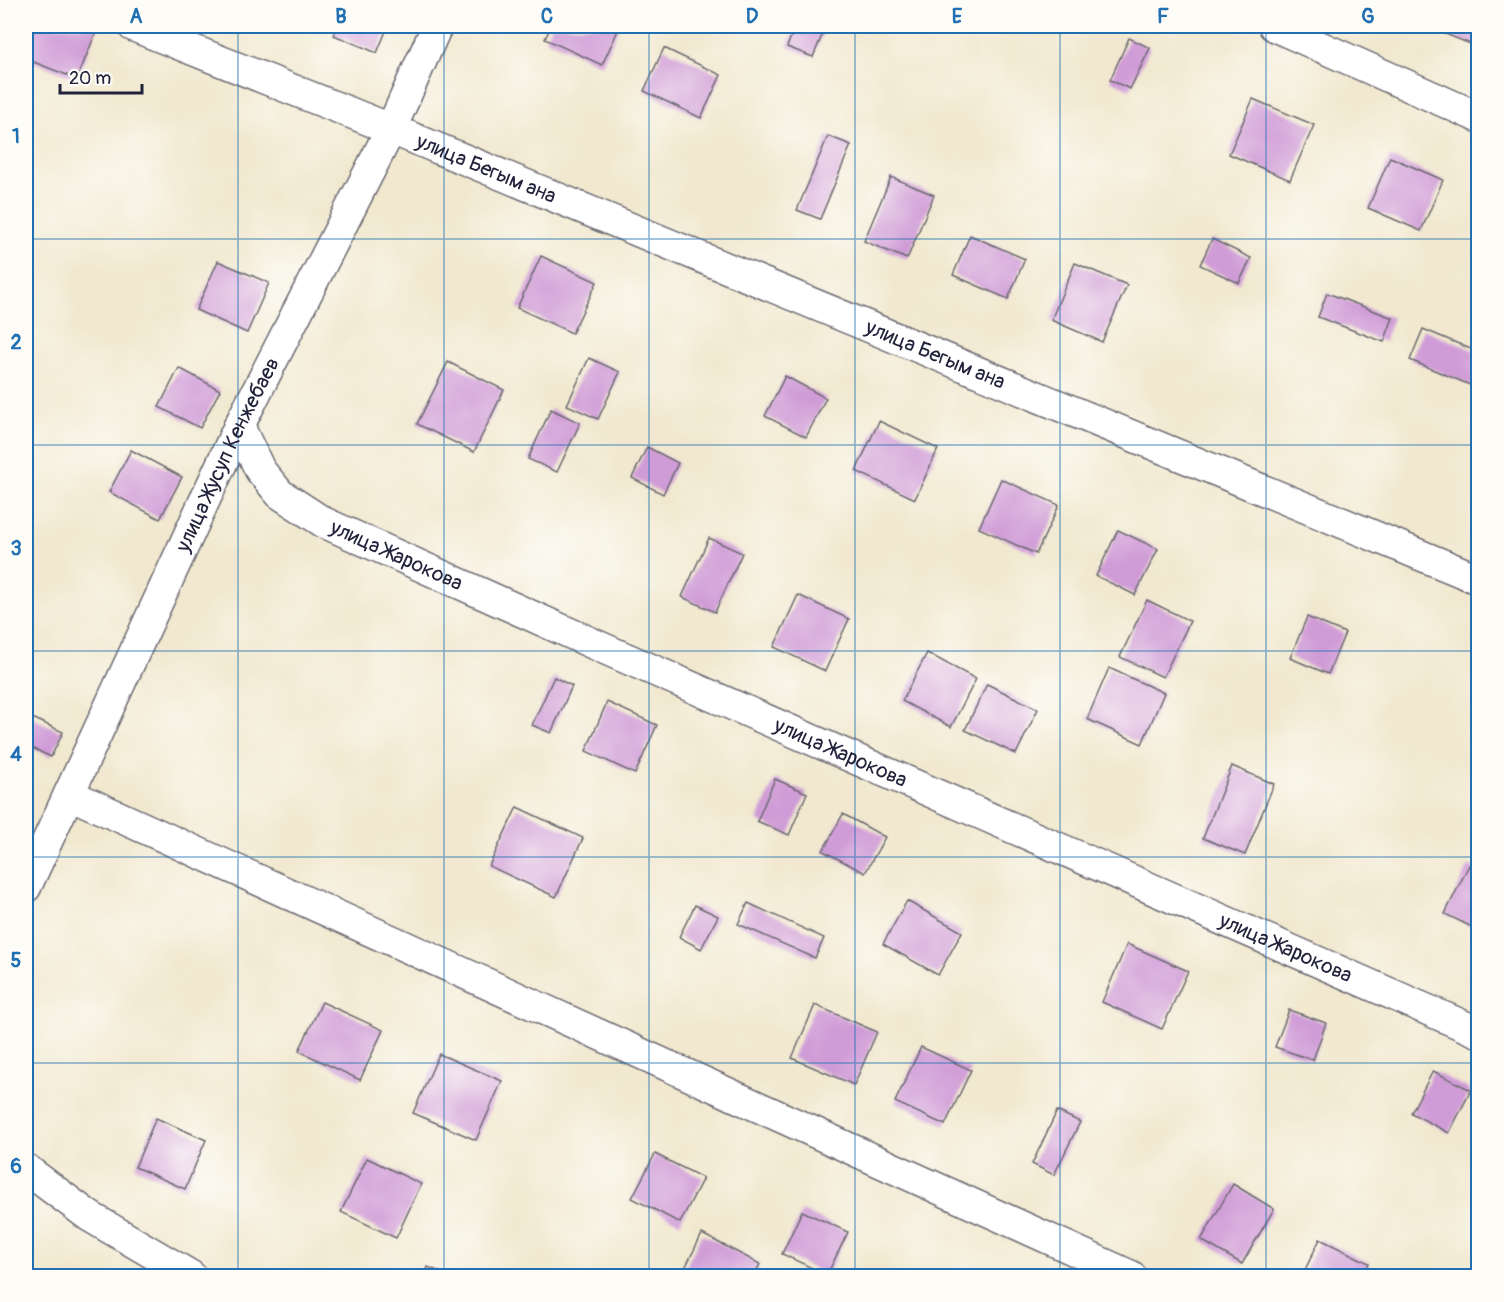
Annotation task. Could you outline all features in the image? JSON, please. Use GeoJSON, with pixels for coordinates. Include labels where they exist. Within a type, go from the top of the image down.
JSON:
{"type":"FeatureCollection","features":[{"type":"Feature","properties":{"kind":"street","name":"улица Бегым ана"},"geometry":{"type":"LineString","coordinates":[[133,26],[391,129],[1479,579]]}},
{"type":"Feature","properties":{"kind":"street","name":"улица Жусуп Кенжебаев"},"geometry":{"type":"LineString","coordinates":[[26,887],[239,426],[391,129],[437,26]]}},
{"type":"Feature","properties":{"kind":"street"},"geometry":{"type":"LineString","coordinates":[[1274,26],[1479,117]]}},
{"type":"Feature","properties":{"kind":"street","name":"улица Жарокова"},"geometry":{"type":"LineString","coordinates":[[239,426],[260,470],[280,494],[323,522],[605,649],[1479,1032]]}},
{"type":"Feature","properties":{"kind":"street"},"geometry":{"type":"LineString","coordinates":[[69,794],[1091,1268],[1131,1276]]}},
{"type":"Feature","properties":{"kind":"street"},"geometry":{"type":"LineString","coordinates":[[26,1169],[89,1216],[190,1276]]}},
{"type":"Feature","properties":{"kind":"building"},"geometry":{"type":"Polygon","coordinates":[[[35,26],[98,27],[77,79],[26,59],[26,50],[35,26]]]}},
{"type":"Feature","properties":{"kind":"building"},"geometry":{"type":"Polygon","coordinates":[[[338,26],[388,26],[377,53],[334,35],[338,26]]]}},
{"type":"Feature","properties":{"kind":"building"},"geometry":{"type":"Polygon","coordinates":[[[551,26],[620,26],[602,65],[545,39],[551,26]]]}},
{"type":"Feature","properties":{"kind":"building"},"geometry":{"type":"Polygon","coordinates":[[[795,26],[826,26],[813,57],[787,47],[795,26]]]}},
{"type":"Feature","properties":{"kind":"building"},"geometry":{"type":"Polygon","coordinates":[[[1446,26],[1478,26],[1478,47],[1443,33],[1446,26]]]}},
{"type":"Feature","properties":{"kind":"building"},"geometry":{"type":"Polygon","coordinates":[[[1129,38],[1150,48],[1130,89],[1110,80],[1129,38]]]}},
{"type":"Feature","properties":{"kind":"building"},"geometry":{"type":"Polygon","coordinates":[[[664,48],[721,75],[701,118],[644,91],[664,48]]]}},
{"type":"Feature","properties":{"kind":"building"},"geometry":{"type":"Polygon","coordinates":[[[1253,99],[1314,125],[1290,180],[1229,154],[1253,99]]]}},
{"type":"Feature","properties":{"kind":"building"},"geometry":{"type":"Polygon","coordinates":[[[828,136],[851,145],[820,219],[797,210],[828,136]]]}},
{"type":"Feature","properties":{"kind":"building"},"geometry":{"type":"Polygon","coordinates":[[[1390,157],[1443,180],[1421,231],[1368,208],[1390,157]]]}},
{"type":"Feature","properties":{"kind":"building"},"geometry":{"type":"Polygon","coordinates":[[[891,177],[934,195],[907,259],[864,241],[891,177]]]}},
{"type":"Feature","properties":{"kind":"building"},"geometry":{"type":"Polygon","coordinates":[[[970,235],[1025,259],[1008,299],[953,275],[970,235]]]}},
{"type":"Feature","properties":{"kind":"building"},"geometry":{"type":"Polygon","coordinates":[[[1212,239],[1251,258],[1239,283],[1200,265],[1212,239]]]}},
{"type":"Feature","properties":{"kind":"building"},"geometry":{"type":"Polygon","coordinates":[[[541,256],[597,282],[572,333],[517,308],[541,256]]]}},
{"type":"Feature","properties":{"kind":"building"},"geometry":{"type":"Polygon","coordinates":[[[218,261],[269,283],[247,333],[196,310],[218,261]]]}},
{"type":"Feature","properties":{"kind":"building"},"geometry":{"type":"Polygon","coordinates":[[[1075,263],[1127,285],[1102,342],[1051,320],[1075,263]]]}},
{"type":"Feature","properties":{"kind":"building"},"geometry":{"type":"Polygon","coordinates":[[[1327,293],[1393,318],[1384,342],[1318,317],[1327,293]]]}},
{"type":"Feature","properties":{"kind":"building"},"geometry":{"type":"Polygon","coordinates":[[[1423,329],[1478,352],[1478,378],[1475,387],[1410,360],[1423,329]]]}},
{"type":"Feature","properties":{"kind":"building"},"geometry":{"type":"Polygon","coordinates":[[[589,358],[620,372],[598,419],[567,405],[589,358]]]}},
{"type":"Feature","properties":{"kind":"building"},"geometry":{"type":"Polygon","coordinates":[[[448,362],[504,390],[474,452],[417,424],[448,362]]]}},
{"type":"Feature","properties":{"kind":"building"},"geometry":{"type":"Polygon","coordinates":[[[179,368],[220,390],[200,428],[159,407],[179,368]]]}},
{"type":"Feature","properties":{"kind":"building"},"geometry":{"type":"Polygon","coordinates":[[[785,376],[826,398],[806,437],[765,416],[785,376]]]}},
{"type":"Feature","properties":{"kind":"building"},"geometry":{"type":"Polygon","coordinates":[[[551,409],[580,423],[557,472],[528,459],[551,409]]]}},
{"type":"Feature","properties":{"kind":"building"},"geometry":{"type":"Polygon","coordinates":[[[879,421],[938,449],[915,499],[856,471],[879,421]]]}},
{"type":"Feature","properties":{"kind":"building"},"geometry":{"type":"Polygon","coordinates":[[[647,447],[678,463],[663,494],[632,478],[647,447]]]}},
{"type":"Feature","properties":{"kind":"building"},"geometry":{"type":"Polygon","coordinates":[[[131,450],[182,477],[160,519],[109,492],[131,450]]]}},
{"type":"Feature","properties":{"kind":"building"},"geometry":{"type":"Polygon","coordinates":[[[1001,479],[1059,505],[1036,554],[979,528],[1001,479]]]}},
{"type":"Feature","properties":{"kind":"building"},"geometry":{"type":"Polygon","coordinates":[[[1118,530],[1158,549],[1135,595],[1096,576],[1118,530]]]}},
{"type":"Feature","properties":{"kind":"building"},"geometry":{"type":"Polygon","coordinates":[[[709,538],[742,553],[715,612],[682,597],[709,538]]]}},
{"type":"Feature","properties":{"kind":"building"},"geometry":{"type":"Polygon","coordinates":[[[798,595],[849,619],[825,671],[774,647],[798,595]]]}},
{"type":"Feature","properties":{"kind":"building"},"geometry":{"type":"Polygon","coordinates":[[[1147,600],[1190,621],[1163,677],[1120,657],[1147,600]]]}},
{"type":"Feature","properties":{"kind":"building"},"geometry":{"type":"Polygon","coordinates":[[[1307,617],[1345,633],[1328,674],[1290,658],[1307,617]]]}},
{"type":"Feature","properties":{"kind":"building"},"geometry":{"type":"Polygon","coordinates":[[[927,653],[976,679],[951,727],[902,701],[927,653]]]}},
{"type":"Feature","properties":{"kind":"building"},"geometry":{"type":"Polygon","coordinates":[[[1109,668],[1164,693],[1142,744],[1087,719],[1109,668]]]}},
{"type":"Feature","properties":{"kind":"building"},"geometry":{"type":"Polygon","coordinates":[[[554,677],[572,686],[551,733],[532,725],[554,677]]]}},
{"type":"Feature","properties":{"kind":"building"},"geometry":{"type":"Polygon","coordinates":[[[987,684],[1038,709],[1016,754],[965,730],[987,684]]]}},
{"type":"Feature","properties":{"kind":"building"},"geometry":{"type":"Polygon","coordinates":[[[607,702],[657,725],[635,774],[586,751],[607,702]]]}},
{"type":"Feature","properties":{"kind":"building"},"geometry":{"type":"Polygon","coordinates":[[[26,715],[63,732],[51,757],[26,745],[26,715]]]}},
{"type":"Feature","properties":{"kind":"building"},"geometry":{"type":"Polygon","coordinates":[[[1232,766],[1274,784],[1245,855],[1203,838],[1232,766]]]}},
{"type":"Feature","properties":{"kind":"building"},"geometry":{"type":"Polygon","coordinates":[[[775,779],[807,793],[789,835],[757,821],[775,779]]]}},
{"type":"Feature","properties":{"kind":"building"},"geometry":{"type":"Polygon","coordinates":[[[517,807],[583,838],[556,897],[489,866],[517,807]]]}},
{"type":"Feature","properties":{"kind":"building"},"geometry":{"type":"Polygon","coordinates":[[[843,814],[885,837],[865,873],[823,851],[843,814]]]}},
{"type":"Feature","properties":{"kind":"building"},"geometry":{"type":"Polygon","coordinates":[[[1469,865],[1478,870],[1478,930],[1445,914],[1469,865]]]}},
{"type":"Feature","properties":{"kind":"building"},"geometry":{"type":"Polygon","coordinates":[[[907,901],[962,932],[938,975],[883,944],[907,901]]]}},
{"type":"Feature","properties":{"kind":"building"},"geometry":{"type":"Polygon","coordinates":[[[748,903],[824,938],[815,958],[738,924],[748,903]]]}},
{"type":"Feature","properties":{"kind":"building"},"geometry":{"type":"Polygon","coordinates":[[[695,905],[718,916],[701,949],[679,937],[695,905]]]}},
{"type":"Feature","properties":{"kind":"building"},"geometry":{"type":"Polygon","coordinates":[[[1127,944],[1188,971],[1162,1029],[1102,1002],[1127,944]]]}},
{"type":"Feature","properties":{"kind":"building"},"geometry":{"type":"Polygon","coordinates":[[[322,1002],[383,1030],[360,1080],[299,1051],[322,1002]]]}},
{"type":"Feature","properties":{"kind":"building"},"geometry":{"type":"Polygon","coordinates":[[[815,1005],[877,1032],[854,1085],[792,1058],[815,1005]]]}},
{"type":"Feature","properties":{"kind":"building"},"geometry":{"type":"Polygon","coordinates":[[[1289,1010],[1326,1023],[1313,1060],[1275,1047],[1289,1010]]]}},
{"type":"Feature","properties":{"kind":"building"},"geometry":{"type":"Polygon","coordinates":[[[921,1047],[971,1070],[945,1125],[895,1102],[921,1047]]]}},
{"type":"Feature","properties":{"kind":"building"},"geometry":{"type":"Polygon","coordinates":[[[439,1054],[502,1081],[476,1140],[413,1113],[439,1054]]]}},
{"type":"Feature","properties":{"kind":"building"},"geometry":{"type":"Polygon","coordinates":[[[1433,1071],[1471,1090],[1449,1133],[1411,1113],[1433,1071]]]}},
{"type":"Feature","properties":{"kind":"building"},"geometry":{"type":"Polygon","coordinates":[[[1057,1111],[1080,1122],[1054,1175],[1032,1164],[1057,1111]]]}},
{"type":"Feature","properties":{"kind":"building"},"geometry":{"type":"Polygon","coordinates":[[[156,1118],[206,1140],[185,1189],[135,1167],[156,1118]]]}},
{"type":"Feature","properties":{"kind":"building"},"geometry":{"type":"Polygon","coordinates":[[[655,1154],[703,1178],[680,1223],[632,1198],[655,1154]]]}},
{"type":"Feature","properties":{"kind":"building"},"geometry":{"type":"Polygon","coordinates":[[[367,1158],[421,1184],[396,1238],[341,1212],[367,1158]]]}},
{"type":"Feature","properties":{"kind":"building"},"geometry":{"type":"Polygon","coordinates":[[[1233,1184],[1274,1209],[1242,1264],[1201,1240],[1233,1184]]]}},
{"type":"Feature","properties":{"kind":"building"},"geometry":{"type":"Polygon","coordinates":[[[802,1211],[848,1232],[827,1275],[782,1254],[802,1211]]]}},
{"type":"Feature","properties":{"kind":"building"},"geometry":{"type":"Polygon","coordinates":[[[702,1234],[760,1264],[754,1276],[681,1276],[702,1234]]]}},
{"type":"Feature","properties":{"kind":"building"},"geometry":{"type":"Polygon","coordinates":[[[1320,1239],[1369,1263],[1363,1276],[1302,1276],[1320,1239]]]}},
{"type":"Feature","properties":{"kind":"building"},"geometry":{"type":"Polygon","coordinates":[[[428,1267],[449,1276],[424,1276],[428,1267]]]}}]}
